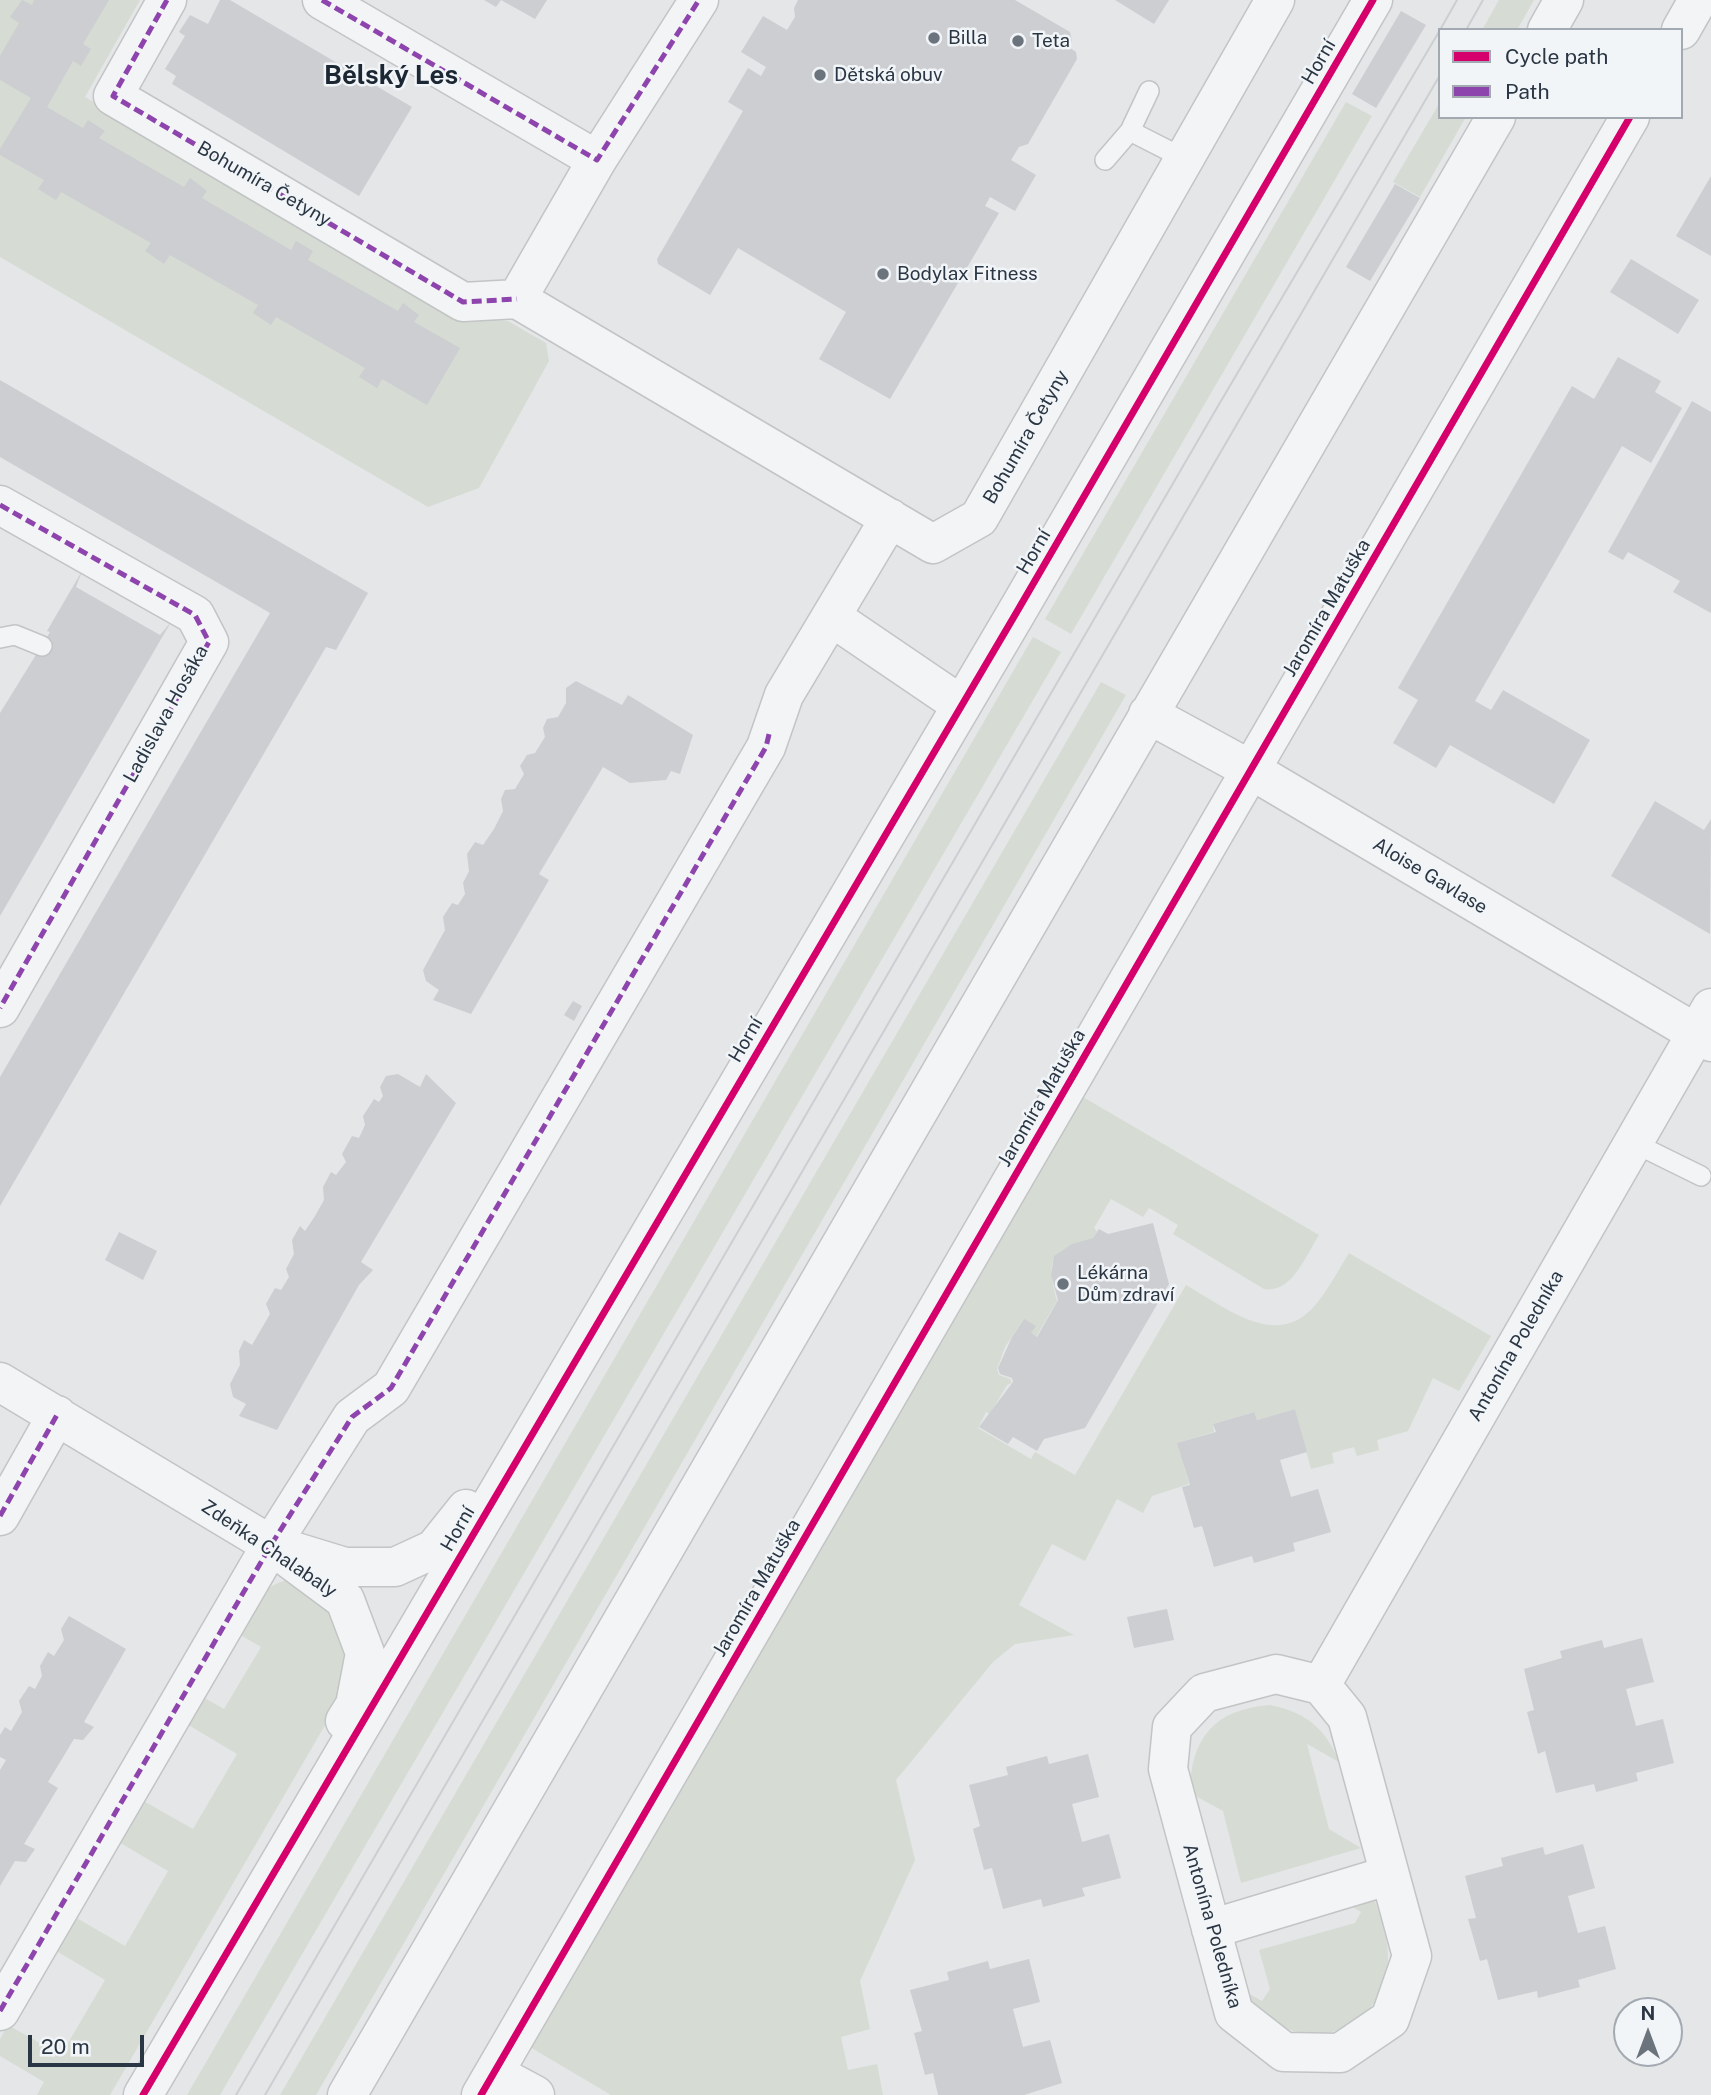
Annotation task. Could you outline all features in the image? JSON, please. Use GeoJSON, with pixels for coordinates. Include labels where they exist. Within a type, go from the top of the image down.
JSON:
{"type":"FeatureCollection","features":[{"type":"Feature","properties":{"kind":"street","name":"Bohumíra Četyny"},"geometry":{"type":"LineString","coordinates":[[167,0],[113,96],[463,302],[517,299],[933,544],[979,518],[1275,0]]}},
{"type":"Feature","properties":{"kind":"street"},"geometry":{"type":"LineString","coordinates":[[322,0],[597,160]]}},
{"type":"Feature","properties":{"kind":"street"},"geometry":{"type":"LineString","coordinates":[[517,299],[597,160],[699,0]]}},
{"type":"Feature","properties":{"kind":"street","name":"Horní"},"geometry":{"type":"LineString","coordinates":[[144,2093],[1373,0]]}},
{"type":"Feature","properties":{"kind":"street"},"geometry":{"type":"LineString","coordinates":[[1548,28],[1564,0]]}},
{"type":"Feature","properties":{"kind":"street"},"geometry":{"type":"LineString","coordinates":[[1682,28],[1699,0]]}},
{"type":"Feature","properties":{"kind":"street"},"geometry":{"type":"LineString","coordinates":[[346,2095],[1495,119]]}},
{"type":"Feature","properties":{"kind":"street","name":"Jaromíra Matuška"},"geometry":{"type":"LineString","coordinates":[[487,2084],[1629,119]]}},
{"type":"Feature","properties":{"kind":"street","name":"Ladislava Hosáka"},"geometry":{"type":"LineString","coordinates":[[0,505],[195,615],[209,642],[0,1007]]}},
{"type":"Feature","properties":{"kind":"street"},"geometry":{"type":"LineString","coordinates":[[0,2011],[271,1545],[352,1417],[391,1388],[759,758],[784,695],[833,618],[890,518]]}},
{"type":"Feature","properties":{"kind":"street"},"geometry":{"type":"LineString","coordinates":[[833,618],[961,705]]}},
{"type":"Feature","properties":{"kind":"street","name":"Aloise Gavlase"},"geometry":{"type":"LineString","coordinates":[[1148,713],[1706,1027]]}},
{"type":"Feature","properties":{"kind":"street","name":"Antonína Poledníka"},"geometry":{"type":"LineString","coordinates":[[1321,1685],[1634,1143],[1706,1027]]}},
{"type":"Feature","properties":{"kind":"street"},"geometry":{"type":"LineString","coordinates":[[271,1545],[345,1567],[395,1567],[434,1549],[468,1507],[540,1381],[580,1320],[632,1265]]}},
{"type":"Feature","properties":{"kind":"street","name":"Zdeňka Chalabaly"},"geometry":{"type":"LineString","coordinates":[[0,1382],[271,1545],[345,1600],[365,1653],[355,1705],[294,1800],[250,1877],[204,1993]]}},
{"type":"Feature","properties":{"kind":"street"},"geometry":{"type":"LineString","coordinates":[[0,1516],[57,1415]]}},
{"type":"Feature","properties":{"kind":"street","name":"Antonína Poledníka"},"geometry":{"type":"LineString","coordinates":[[1276,1674],[1321,1685],[1347,1717],[1390,1875],[1412,1956],[1390,2019],[1340,2053],[1284,2052],[1234,2013],[1168,1769],[1172,1727],[1204,1693],[1276,1674]]}},
{"type":"Feature","properties":{"kind":"street"},"geometry":{"type":"LineString","coordinates":[[1211,1928],[1390,1875]]}},
{"type":"Feature","properties":{"kind":"street"},"geometry":{"type":"LineString","coordinates":[[487,2084],[535,2095]]}},
{"type":"Feature","properties":{"kind":"lane"},"geometry":{"type":"LineString","coordinates":[[1105,160],[1130,131],[1149,90]]}},
{"type":"Feature","properties":{"kind":"lane"},"geometry":{"type":"LineString","coordinates":[[1130,131],[1185,159]]}},
{"type":"Feature","properties":{"kind":"lane"},"geometry":{"type":"LineString","coordinates":[[0,638],[15,635],[42,646]]}},
{"type":"Feature","properties":{"kind":"lane"},"geometry":{"type":"LineString","coordinates":[[1634,1143],[1700,1176]]}},
{"type":"Feature","properties":{"kind":"shaded area"},"geometry":{"type":"Polygon","coordinates":[[[0,0],[140,0],[85,97],[468,317],[508,321],[546,343],[549,361],[479,488],[428,507],[0,257],[0,0]]]}},
{"type":"Feature","properties":{"kind":"shaded area"},"geometry":{"type":"Polygon","coordinates":[[[1499,0],[1534,0],[1518,28],[1483,28],[1499,0]]]}},
{"type":"Feature","properties":{"kind":"shaded area"},"geometry":{"type":"Polygon","coordinates":[[[1346,102],[1372,116],[1071,634],[1045,619],[1346,102]]]}},
{"type":"Feature","properties":{"kind":"shaded area"},"geometry":{"type":"Polygon","coordinates":[[[1438,105],[1438,119],[1465,119],[1420,197],[1393,182],[1438,105]]]}},
{"type":"Feature","properties":{"kind":"shaded area"},"geometry":{"type":"Polygon","coordinates":[[[1033,637],[1061,652],[220,2095],[187,2095],[1033,637]]]}},
{"type":"Feature","properties":{"kind":"shaded area"},"geometry":{"type":"Polygon","coordinates":[[[1101,682],[1126,695],[316,2095],[280,2095],[1101,682]]]}},
{"type":"Feature","properties":{"kind":"shaded area"},"geometry":{"type":"Polygon","coordinates":[[[1083,1097],[1319,1235],[1290,1279],[1274,1289],[1264,1289],[1173,1234],[1178,1225],[1149,1208],[1143,1217],[1111,1199],[1094,1228],[1097,1231],[1092,1240],[1067,1248],[1054,1258],[1052,1275],[1057,1301],[1036,1337],[1030,1334],[1034,1327],[1023,1320],[1005,1347],[997,1369],[999,1375],[1010,1379],[1012,1383],[1007,1385],[990,1414],[986,1412],[978,1428],[1031,1459],[1035,1452],[1075,1475],[1186,1285],[1252,1321],[1269,1325],[1286,1324],[1302,1317],[1317,1303],[1349,1253],[1491,1336],[1459,1391],[1433,1378],[1408,1431],[1377,1440],[1379,1450],[1357,1456],[1354,1447],[1332,1453],[1334,1463],[1311,1469],[1295,1409],[1257,1420],[1253,1412],[1213,1424],[1214,1432],[1178,1443],[1189,1484],[1152,1496],[1143,1513],[1117,1499],[1085,1561],[1052,1544],[1019,1605],[1074,1635],[1015,1644],[993,1662],[896,1780],[915,1860],[860,1981],[870,2029],[841,2037],[848,2070],[877,2064],[883,2095],[611,2095],[530,2047],[1083,1097]]]}},
{"type":"Feature","properties":{"kind":"shaded area"},"geometry":{"type":"Polygon","coordinates":[[[290,1579],[322,1604],[339,1626],[344,1638],[349,1665],[335,1708],[110,2095],[37,2095],[44,2082],[0,2056],[0,2039],[8,2025],[61,2055],[105,1980],[53,1949],[73,1916],[125,1946],[168,1871],[117,1841],[140,1799],[193,1829],[237,1754],[185,1723],[201,1696],[224,1709],[261,1647],[237,1633],[263,1592],[290,1579]]]}},
{"type":"Feature","properties":{"kind":"shaded area"},"geometry":{"type":"Polygon","coordinates":[[[1270,1705],[1304,1717],[1328,1740],[1339,1762],[1307,1744],[1329,1829],[1361,1848],[1241,1883],[1223,1811],[1190,1793],[1191,1774],[1201,1742],[1209,1730],[1234,1713],[1270,1705]]]}},
{"type":"Feature","properties":{"kind":"shaded area"},"geometry":{"type":"Polygon","coordinates":[[[1372,1891],[1384,1930],[1388,1960],[1379,1995],[1364,2014],[1346,2027],[1324,2033],[1302,2033],[1280,2026],[1260,2012],[1244,1991],[1262,2001],[1270,1989],[1259,1950],[1355,1923],[1361,1912],[1341,1900],[1372,1891]]]}},
{"type":"Feature","properties":{"kind":"building"},"geometry":{"type":"Polygon","coordinates":[[[22,0],[32,5],[34,0],[109,0],[83,44],[91,49],[81,66],[73,61],[47,107],[83,128],[88,120],[105,131],[99,138],[184,187],[190,178],[207,191],[202,198],[291,250],[296,241],[313,251],[308,260],[398,311],[403,303],[419,315],[414,322],[460,348],[427,405],[382,379],[377,388],[359,377],[365,368],[276,317],[271,325],[253,313],[258,305],[170,255],[164,264],[145,251],[151,243],[61,192],[56,200],[38,189],[44,180],[0,155],[0,149],[31,98],[0,80],[0,56],[19,23],[10,17],[22,0]]]}},
{"type":"Feature","properties":{"kind":"building"},"geometry":{"type":"Polygon","coordinates":[[[220,0],[230,0],[412,107],[359,196],[172,84],[176,76],[165,69],[185,36],[179,32],[190,15],[208,24],[220,0]]]}},
{"type":"Feature","properties":{"kind":"building"},"geometry":{"type":"Polygon","coordinates":[[[484,0],[501,0],[496,7],[484,0]]]}},
{"type":"Feature","properties":{"kind":"building"},"geometry":{"type":"Polygon","coordinates":[[[501,0],[547,0],[535,19],[501,0]]]}},
{"type":"Feature","properties":{"kind":"building"},"geometry":{"type":"Polygon","coordinates":[[[798,0],[1015,0],[1070,32],[1072,41],[1069,47],[1076,52],[1077,59],[1028,144],[1019,147],[1011,160],[1036,175],[1015,211],[990,197],[985,206],[999,213],[890,399],[819,359],[846,312],[738,248],[710,295],[658,264],[657,259],[743,111],[728,102],[748,68],[761,76],[766,67],[741,52],[763,16],[787,30],[795,17],[794,8],[798,0]]]}},
{"type":"Feature","properties":{"kind":"building"},"geometry":{"type":"Polygon","coordinates":[[[1115,0],[1169,0],[1154,24],[1115,0]]]}},
{"type":"Feature","properties":{"kind":"building"},"geometry":{"type":"Polygon","coordinates":[[[1401,11],[1426,25],[1376,108],[1352,94],[1401,11]]]}},
{"type":"Feature","properties":{"kind":"building"},"geometry":{"type":"Polygon","coordinates":[[[1711,176],[1711,256],[1676,236],[1711,176]]]}},
{"type":"Feature","properties":{"kind":"building"},"geometry":{"type":"Polygon","coordinates":[[[1395,184],[1420,198],[1370,281],[1346,267],[1395,184]]]}},
{"type":"Feature","properties":{"kind":"building"},"geometry":{"type":"Polygon","coordinates":[[[1631,259],[1699,300],[1678,334],[1610,292],[1631,259]]]}},
{"type":"Feature","properties":{"kind":"building"},"geometry":{"type":"Polygon","coordinates":[[[1618,357],[1661,381],[1655,392],[1682,408],[1651,463],[1622,446],[1475,701],[1491,710],[1503,690],[1590,740],[1554,804],[1450,745],[1436,768],[1393,743],[1418,700],[1398,688],[1572,386],[1594,399],[1618,357]]]}},
{"type":"Feature","properties":{"kind":"building"},"geometry":{"type":"Polygon","coordinates":[[[0,380],[368,593],[336,650],[326,647],[0,1206],[0,1077],[270,613],[0,457],[0,380]]]}},
{"type":"Feature","properties":{"kind":"building"},"geometry":{"type":"Polygon","coordinates":[[[1692,401],[1711,412],[1711,613],[1673,592],[1680,581],[1628,552],[1623,560],[1608,552],[1692,401]]]}},
{"type":"Feature","properties":{"kind":"building"},"geometry":{"type":"Polygon","coordinates":[[[82,571],[76,587],[160,635],[171,622],[0,916],[0,713],[50,632],[47,631],[82,571]]]}},
{"type":"Feature","properties":{"kind":"building"},"geometry":{"type":"Polygon","coordinates":[[[576,681],[622,705],[628,695],[693,735],[680,774],[671,771],[666,780],[630,783],[603,767],[539,874],[549,880],[471,1014],[433,1000],[439,990],[426,981],[423,970],[445,930],[443,917],[452,903],[458,905],[465,894],[463,883],[469,871],[467,854],[475,842],[483,845],[494,829],[503,811],[501,799],[505,790],[515,789],[524,774],[520,766],[527,755],[535,753],[545,737],[543,728],[547,719],[558,717],[566,703],[566,688],[576,681]]]}},
{"type":"Feature","properties":{"kind":"building"},"geometry":{"type":"Polygon","coordinates":[[[1655,801],[1704,830],[1711,819],[1710,934],[1611,876],[1655,801]]]}},
{"type":"Feature","properties":{"kind":"building"},"geometry":{"type":"Polygon","coordinates":[[[573,1001],[582,1006],[574,1021],[564,1015],[573,1001]]]}},
{"type":"Feature","properties":{"kind":"building"},"geometry":{"type":"Polygon","coordinates":[[[398,1074],[420,1087],[426,1074],[456,1103],[361,1262],[373,1270],[359,1285],[277,1430],[239,1416],[246,1404],[233,1397],[230,1384],[240,1365],[239,1351],[244,1340],[252,1345],[270,1314],[266,1304],[275,1288],[281,1290],[289,1277],[286,1269],[294,1254],[292,1240],[300,1226],[305,1231],[315,1216],[324,1200],[323,1187],[331,1172],[336,1175],[346,1162],[342,1154],[352,1136],[359,1138],[365,1125],[363,1116],[374,1099],[379,1102],[383,1096],[380,1087],[386,1076],[398,1074]]]}},
{"type":"Feature","properties":{"kind":"building"},"geometry":{"type":"Polygon","coordinates":[[[1153,1223],[1169,1284],[1085,1428],[1044,1439],[1037,1451],[1013,1437],[1008,1444],[979,1427],[1013,1382],[1012,1378],[1000,1374],[998,1368],[1012,1337],[1024,1319],[1036,1326],[1031,1333],[1037,1337],[1058,1300],[1051,1275],[1054,1256],[1072,1244],[1093,1238],[1099,1229],[1108,1234],[1153,1223]]]}},
{"type":"Feature","properties":{"kind":"building"},"geometry":{"type":"Polygon","coordinates":[[[119,1232],[157,1251],[143,1280],[105,1260],[119,1232]]]}},
{"type":"Feature","properties":{"kind":"building"},"geometry":{"type":"Polygon","coordinates":[[[1295,1409],[1307,1452],[1280,1460],[1291,1497],[1318,1489],[1331,1532],[1293,1543],[1295,1551],[1254,1563],[1252,1556],[1214,1567],[1202,1526],[1194,1528],[1182,1487],[1190,1485],[1177,1443],[1216,1432],[1213,1424],[1254,1412],[1257,1420],[1295,1409]]]}},
{"type":"Feature","properties":{"kind":"building"},"geometry":{"type":"Polygon","coordinates":[[[1167,1609],[1174,1640],[1134,1648],[1127,1617],[1167,1609]]]}},
{"type":"Feature","properties":{"kind":"building"},"geometry":{"type":"Polygon","coordinates":[[[69,1616],[126,1649],[84,1722],[94,1727],[83,1740],[74,1739],[48,1782],[58,1788],[24,1844],[35,1849],[26,1862],[15,1861],[0,1886],[0,1770],[6,1760],[0,1757],[0,1735],[5,1727],[11,1731],[22,1712],[19,1701],[29,1686],[35,1689],[42,1676],[40,1666],[48,1652],[54,1656],[64,1640],[61,1629],[69,1616]]]}},
{"type":"Feature","properties":{"kind":"building"},"geometry":{"type":"Polygon","coordinates":[[[1642,1638],[1654,1682],[1626,1689],[1636,1726],[1663,1719],[1674,1763],[1636,1773],[1638,1781],[1596,1792],[1594,1784],[1556,1793],[1545,1751],[1538,1754],[1527,1712],[1534,1710],[1524,1669],[1562,1658],[1560,1651],[1602,1640],[1604,1648],[1642,1638]]]}},
{"type":"Feature","properties":{"kind":"building"},"geometry":{"type":"Polygon","coordinates":[[[1088,1754],[1099,1797],[1072,1804],[1082,1842],[1109,1834],[1121,1878],[1082,1888],[1085,1896],[1043,1907],[1041,1899],[1003,1909],[992,1868],[984,1870],[973,1829],[980,1826],[969,1785],[1008,1775],[1006,1767],[1047,1756],[1049,1764],[1088,1754]]]}},
{"type":"Feature","properties":{"kind":"building"},"geometry":{"type":"Polygon","coordinates":[[[1583,1844],[1595,1888],[1568,1896],[1578,1933],[1605,1926],[1616,1969],[1578,1980],[1580,1987],[1538,1998],[1537,1991],[1498,2000],[1487,1959],[1480,1961],[1468,1919],[1476,1918],[1465,1876],[1503,1866],[1501,1858],[1543,1847],[1545,1855],[1583,1844]]]}},
{"type":"Feature","properties":{"kind":"building"},"geometry":{"type":"Polygon","coordinates":[[[1029,1959],[1040,2002],[1013,2009],[1023,2047],[1050,2040],[1062,2083],[1024,2095],[938,2095],[933,2073],[925,2075],[914,2033],[922,2031],[910,1990],[949,1980],[947,1972],[988,1961],[990,1969],[1029,1959]]]}},
{"type":"Feature","properties":{"kind":"tram line"},"geometry":{"type":"LineString","coordinates":[[1441,28],[1457,0]]}},
{"type":"Feature","properties":{"kind":"tram line"},"geometry":{"type":"LineString","coordinates":[[1467,28],[1483,0]]}},
{"type":"Feature","properties":{"kind":"tram line"},"geometry":{"type":"LineString","coordinates":[[236,2095],[1218,406],[1438,33]]}},
{"type":"Feature","properties":{"kind":"tram line"},"geometry":{"type":"LineString","coordinates":[[265,2095],[1438,78]]}},
{"type":"Feature","properties":{"kind":"marked path"},"geometry":{"type":"LineString","coordinates":[[167,0],[113,96],[463,302],[517,299]]}},
{"type":"Feature","properties":{"kind":"marked path"},"geometry":{"type":"LineString","coordinates":[[322,0],[597,160],[699,0]]}},
{"type":"Feature","properties":{"kind":"marked path"},"geometry":{"type":"LineString","coordinates":[[0,505],[195,615],[209,642],[0,1008]]}},
{"type":"Feature","properties":{"kind":"marked path"},"geometry":{"type":"LineString","coordinates":[[0,2011],[271,1545],[352,1417],[391,1388],[766,747],[770,730]]}},
{"type":"Feature","properties":{"kind":"marked path"},"geometry":{"type":"LineString","coordinates":[[0,1516],[57,1415]]}},
{"type":"Feature","properties":{"kind":"cycle path"},"geometry":{"type":"LineString","coordinates":[[143,2095],[1015,615],[1373,0]]}},
{"type":"Feature","properties":{"kind":"cycle path"},"geometry":{"type":"LineString","coordinates":[[481,2095],[1629,119]]}},
{"type":"Feature","properties":{"kind":"place","name":"Billa"},"geometry":{"type":"Point","coordinates":[934,38]}},
{"type":"Feature","properties":{"kind":"place","name":"Teta"},"geometry":{"type":"Point","coordinates":[1018,41]}},
{"type":"Feature","properties":{"kind":"place","name":"Dětská obuv"},"geometry":{"type":"Point","coordinates":[820,75]}},
{"type":"Feature","properties":{"kind":"place","name":"Bodylax Fitness"},"geometry":{"type":"Point","coordinates":[883,274]}},
{"type":"Feature","properties":{"kind":"place","name":"Lékárna Dům zdraví"},"geometry":{"type":"Point","coordinates":[1063,1284]}},
{"type":"Feature","properties":{"kind":"district","name":"Bělský Les"},"geometry":{"type":"Point","coordinates":[391,76]}}]}
